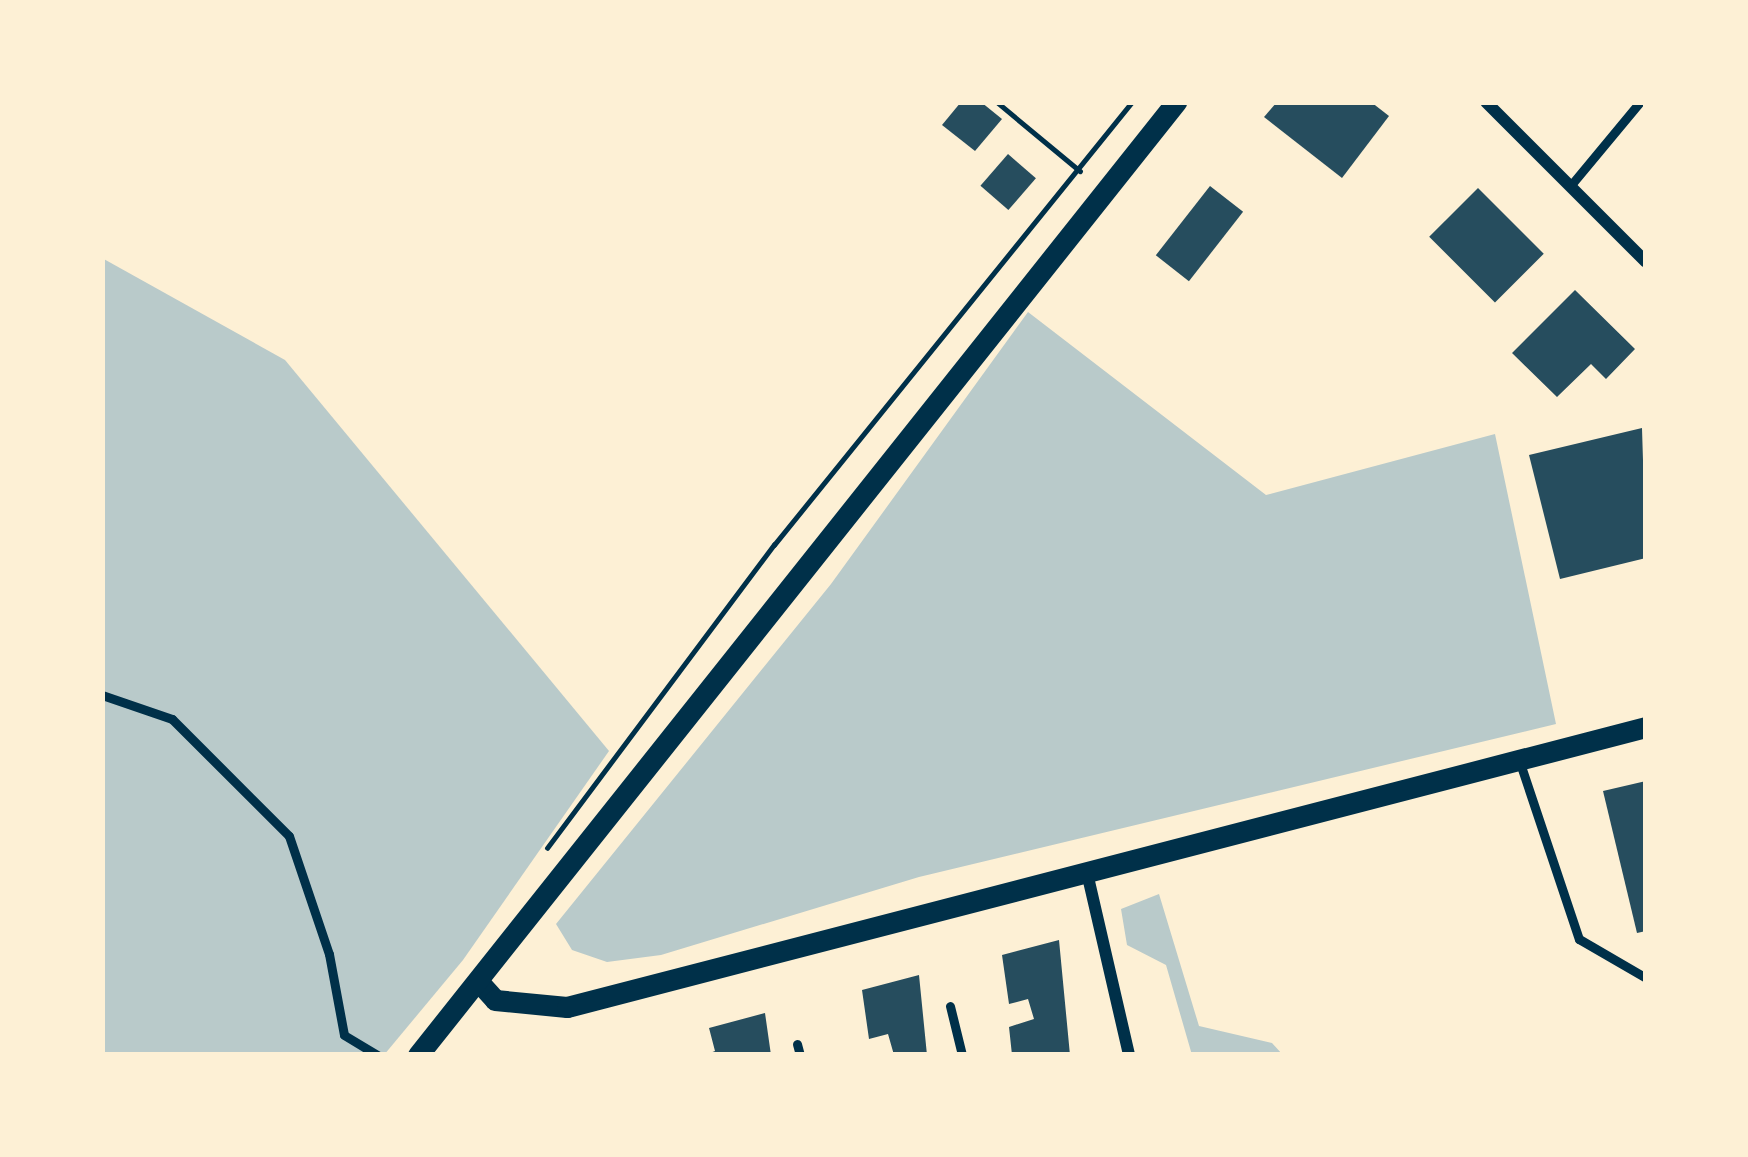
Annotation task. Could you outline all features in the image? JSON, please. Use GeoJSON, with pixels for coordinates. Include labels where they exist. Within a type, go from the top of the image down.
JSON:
{"type":"FeatureCollection","features":[{"type":"Feature","properties":{"kind":"street"},"geometry":{"type":"LineString","coordinates":[[418,1055],[1176,102]]}},
{"type":"Feature","properties":{"kind":"street"},"geometry":{"type":"LineString","coordinates":[[1486,102],[1646,262]]}},
{"type":"Feature","properties":{"kind":"street"},"geometry":{"type":"LineString","coordinates":[[478,981],[494,1000],[567,1007],[1088,877],[1646,728]]}},
{"type":"Feature","properties":{"kind":"street"},"geometry":{"type":"LineString","coordinates":[[1088,877],[1128,1055]]}},
{"type":"Feature","properties":{"kind":"lane"},"geometry":{"type":"LineString","coordinates":[[1571,185],[1640,102]]}},
{"type":"Feature","properties":{"kind":"lane"},"geometry":{"type":"LineString","coordinates":[[102,695],[172,719],[290,836],[329,954],[344,1035],[377,1055]]}},
{"type":"Feature","properties":{"kind":"lane"},"geometry":{"type":"LineString","coordinates":[[1520,760],[1579,939],[1646,978]]}},
{"type":"Feature","properties":{"kind":"lane"},"geometry":{"type":"LineString","coordinates":[[950,1006],[962,1055]]}},
{"type":"Feature","properties":{"kind":"path"},"geometry":{"type":"LineString","coordinates":[[997,102],[1104,190]]}},
{"type":"Feature","properties":{"kind":"path"},"geometry":{"type":"LineString","coordinates":[[534,866],[774,545],[1132,102]]}},
{"type":"Feature","properties":{"kind":"shaded area"},"geometry":{"type":"Polygon","coordinates":[[[102,258],[285,360],[609,751],[463,960],[384,1055],[102,1055],[102,258]]]}},
{"type":"Feature","properties":{"kind":"shaded area"},"geometry":{"type":"Polygon","coordinates":[[[1028,312],[1266,495],[1495,434],[1556,724],[919,877],[661,955],[607,962],[572,950],[556,924],[831,584],[1028,312]]]}},
{"type":"Feature","properties":{"kind":"shaded area"},"geometry":{"type":"Polygon","coordinates":[[[1159,894],[1199,1026],[1272,1043],[1283,1055],[1192,1055],[1166,965],[1127,945],[1121,909],[1159,894]]]}},
{"type":"Feature","properties":{"kind":"building"},"geometry":{"type":"Polygon","coordinates":[[[961,102],[981,102],[1002,119],[975,151],[942,125],[961,102]]]}},
{"type":"Feature","properties":{"kind":"building"},"geometry":{"type":"Polygon","coordinates":[[[1277,102],[1371,102],[1389,116],[1342,178],[1264,117],[1277,102]]]}},
{"type":"Feature","properties":{"kind":"building"},"geometry":{"type":"Polygon","coordinates":[[[1008,154],[1036,178],[1008,210],[980,186],[1008,154]]]}},
{"type":"Feature","properties":{"kind":"building"},"geometry":{"type":"Polygon","coordinates":[[[1210,186],[1243,212],[1189,281],[1156,255],[1210,186]]]}},
{"type":"Feature","properties":{"kind":"building"},"geometry":{"type":"Polygon","coordinates":[[[1478,188],[1544,254],[1495,303],[1429,237],[1478,188]]]}},
{"type":"Feature","properties":{"kind":"building"},"geometry":{"type":"Polygon","coordinates":[[[1575,290],[1635,349],[1606,379],[1591,364],[1557,397],[1512,353],[1575,290]]]}},
{"type":"Feature","properties":{"kind":"building"},"geometry":{"type":"Polygon","coordinates":[[[1642,428],[1646,558],[1560,579],[1529,455],[1642,428]]]}},
{"type":"Feature","properties":{"kind":"building"},"geometry":{"type":"Polygon","coordinates":[[[1646,781],[1646,931],[1637,933],[1603,791],[1646,781]]]}},
{"type":"Feature","properties":{"kind":"building"},"geometry":{"type":"Polygon","coordinates":[[[1059,940],[1070,1055],[1012,1055],[1009,1027],[1034,1019],[1028,999],[1009,1004],[1002,955],[1059,940]]]}},
{"type":"Feature","properties":{"kind":"building"},"geometry":{"type":"Polygon","coordinates":[[[919,975],[927,1055],[894,1055],[888,1034],[869,1039],[862,990],[919,975]]]}},
{"type":"Feature","properties":{"kind":"building"},"geometry":{"type":"Polygon","coordinates":[[[765,1013],[771,1055],[705,1055],[715,1051],[709,1028],[765,1013]]]}}]}
